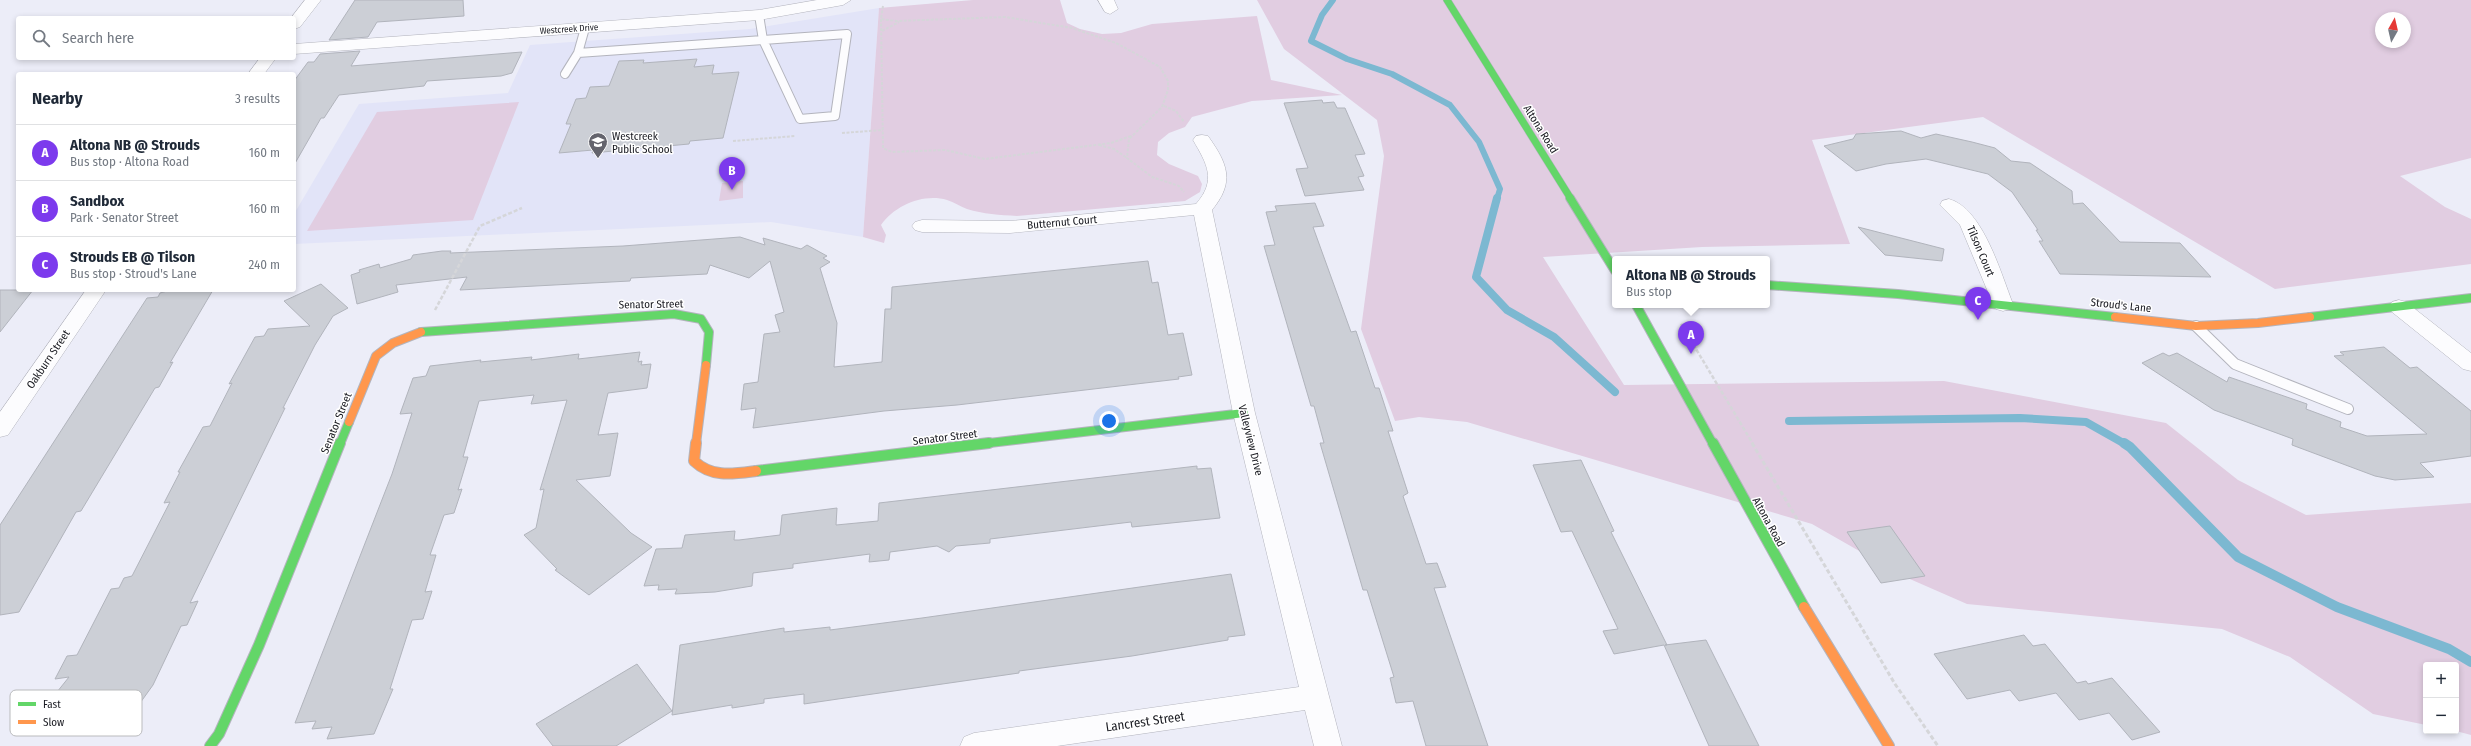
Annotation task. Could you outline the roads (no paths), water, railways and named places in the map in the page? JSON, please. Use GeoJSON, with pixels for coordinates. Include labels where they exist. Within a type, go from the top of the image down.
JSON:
{"type":"FeatureCollection","features":[{"type":"Feature","properties":{"kind":"street"},"geometry":{"type":"LineString","coordinates":[[296,21],[313,0]]}},
{"type":"Feature","properties":{"kind":"street","name":"Westcreek Drive"},"geometry":{"type":"LineString","coordinates":[[296,49],[585,28],[843,0]]}},
{"type":"Feature","properties":{"kind":"street","name":"Altona Road"},"geometry":{"type":"LineString","coordinates":[[1447,0],[1612,266]]}},
{"type":"Feature","properties":{"kind":"street"},"geometry":{"type":"LineString","coordinates":[[258,72],[266,60]]}},
{"type":"Feature","properties":{"kind":"street"},"geometry":{"type":"LineString","coordinates":[[1202,140],[1213,159],[1219,178],[1214,196],[1202,208]]}},
{"type":"Feature","properties":{"kind":"street","name":"Tilson Court"},"geometry":{"type":"LineString","coordinates":[[1949,205],[1969,222],[2002,304]]}},
{"type":"Feature","properties":{"kind":"street","name":"Butternut Court"},"geometry":{"type":"LineString","coordinates":[[922,226],[1010,227],[1202,208]]}},
{"type":"Feature","properties":{"kind":"street","name":"Valleyview Drive"},"geometry":{"type":"LineString","coordinates":[[1202,208],[1244,413],[1328,746]]}},
{"type":"Feature","properties":{"kind":"street","name":"Stroud's Lane"},"geometry":{"type":"LineString","coordinates":[[1770,285],[1814,287],[2002,304],[2196,326],[2258,323],[2471,298]]}},
{"type":"Feature","properties":{"kind":"street","name":"Oakburn Street"},"geometry":{"type":"LineString","coordinates":[[0,429],[95,292]]}},
{"type":"Feature","properties":{"kind":"street"},"geometry":{"type":"LineString","coordinates":[[2399,307],[2471,364]]}},
{"type":"Feature","properties":{"kind":"street","name":"Altona Road"},"geometry":{"type":"LineString","coordinates":[[1638,308],[1786,578],[1888,746]]}},
{"type":"Feature","properties":{"kind":"street","name":"Senator Street"},"geometry":{"type":"LineString","coordinates":[[210,746],[219,734],[260,645],[376,356],[386,347],[404,336],[426,330],[636,316],[674,314],[701,319],[709,332],[709,340],[698,441],[694,461],[699,470],[710,474],[768,470],[1244,413]]}},
{"type":"Feature","properties":{"kind":"street","name":"Lancrest Street"},"geometry":{"type":"LineString","coordinates":[[974,746],[1262,703],[1316,697]]}},
{"type":"Feature","properties":{"kind":"lane"},"geometry":{"type":"LineString","coordinates":[[578,53],[763,40],[847,34],[835,116],[800,118],[763,40],[759,8]]}},
{"type":"Feature","properties":{"kind":"lane"},"geometry":{"type":"LineString","coordinates":[[565,74],[570,63],[578,53],[585,28]]}},
{"type":"Feature","properties":{"kind":"lane"},"geometry":{"type":"LineString","coordinates":[[2196,326],[2235,364],[2348,409]]}},
{"type":"Feature","properties":{"kind":"waterway"},"geometry":{"type":"LineString","coordinates":[[1333,0],[1322,15],[1311,41],[1347,59],[1392,74],[1450,105],[1479,142],[1500,189],[1497,199]]}},
{"type":"Feature","properties":{"kind":"waterway"},"geometry":{"type":"LineString","coordinates":[[1497,198],[1476,277],[1507,310],[1554,337],[1615,392]]}},
{"type":"Feature","properties":{"kind":"waterway"},"geometry":{"type":"LineString","coordinates":[[1789,421],[2020,418],[2086,422],[2125,444]]}},
{"type":"Feature","properties":{"kind":"waterway"},"geometry":{"type":"LineString","coordinates":[[2124,443],[2130,447],[2238,557],[2337,607],[2449,649],[2471,662]]}},
{"type":"Feature","properties":{"kind":"place","name":"Westcreek Public School"},"geometry":{"type":"Point","coordinates":[598,159]}},
{"type":"Feature","properties":{"kind":"place","name":"Sandbox"},"geometry":{"type":"Point","coordinates":[732,190]}},
{"type":"Feature","properties":{"kind":"place","name":"Strouds EB @ Tilson"},"geometry":{"type":"Point","coordinates":[1978,320]}},
{"type":"Feature","properties":{"kind":"place","name":"Altona NB @ Strouds"},"geometry":{"type":"Point","coordinates":[1691,354]}}]}
